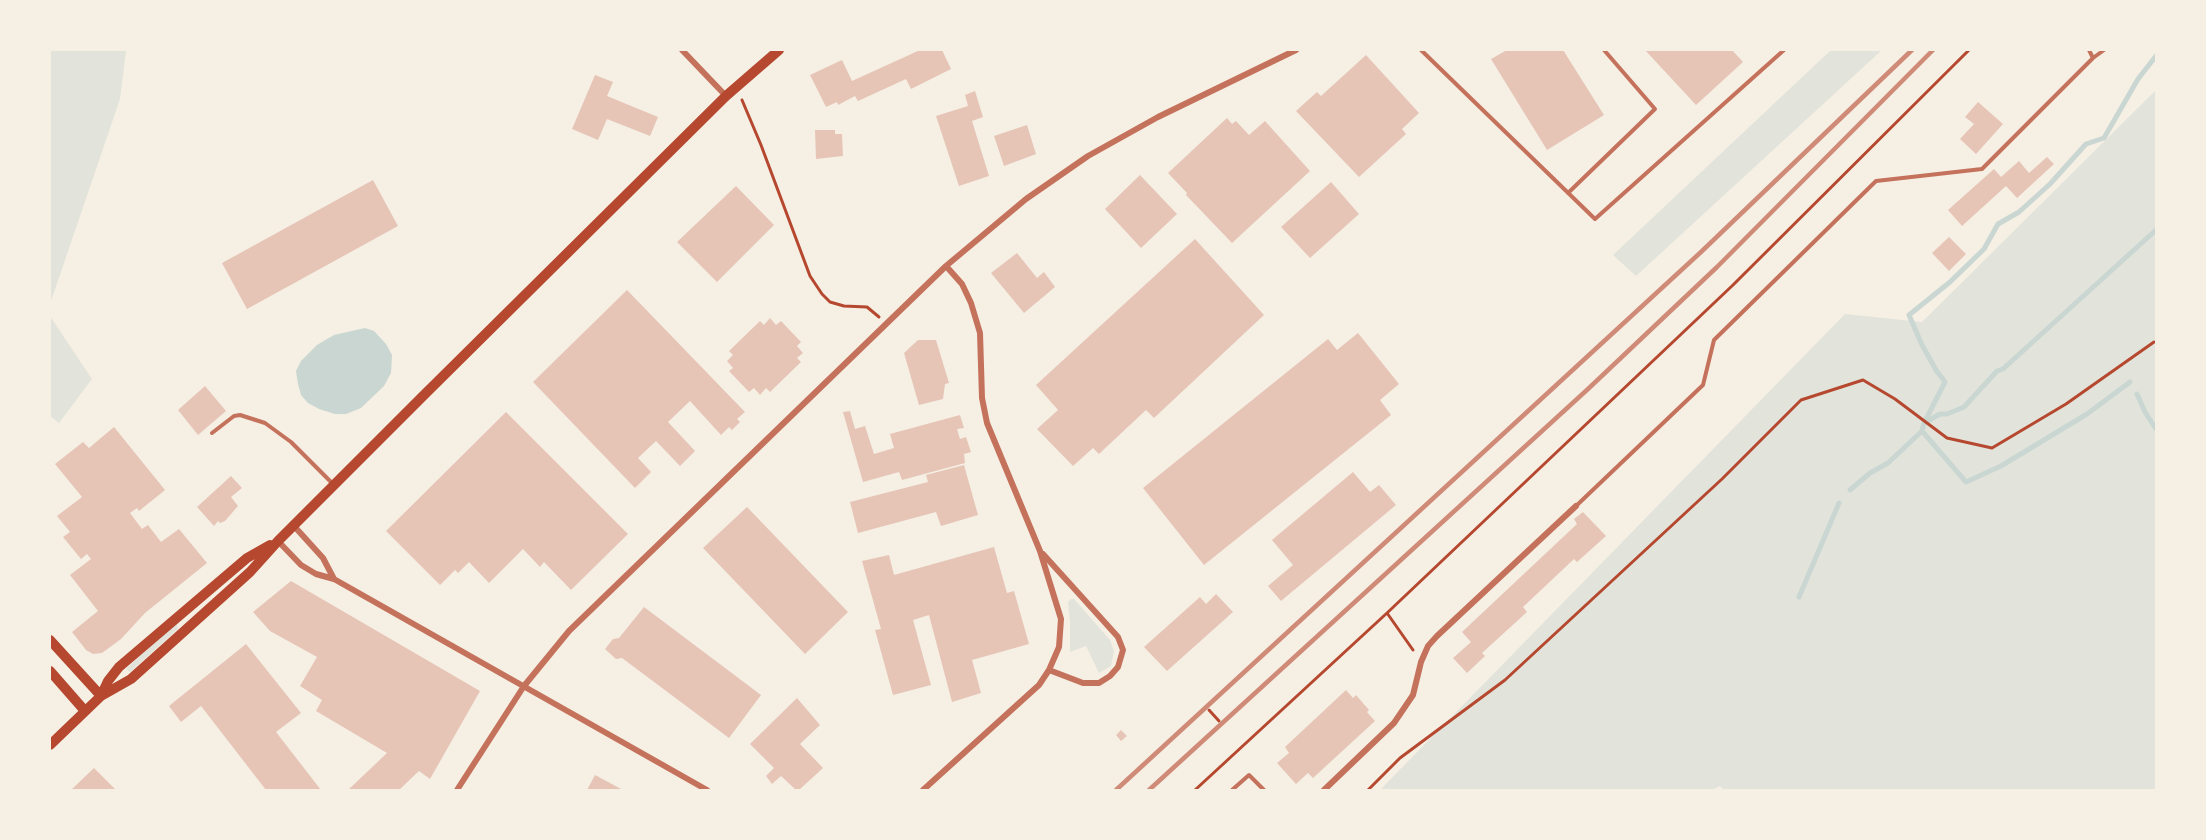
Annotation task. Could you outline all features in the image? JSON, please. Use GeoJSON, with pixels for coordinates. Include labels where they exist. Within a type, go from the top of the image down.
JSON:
{"type":"FeatureCollection","features":[{"type":"Feature","properties":{"kind":"main road"},"geometry":{"type":"LineString","coordinates":[[50,745],[101,696],[130,679],[237,585],[334,485],[726,96],[779,50]]}},
{"type":"Feature","properties":{"kind":"main road"},"geometry":{"type":"LineString","coordinates":[[101,696],[108,681],[119,667],[247,558],[278,541]]}},
{"type":"Feature","properties":{"kind":"main road"},"geometry":{"type":"LineString","coordinates":[[50,640],[101,696]]}},
{"type":"Feature","properties":{"kind":"main road"},"geometry":{"type":"LineString","coordinates":[[50,671],[85,711]]}},
{"type":"Feature","properties":{"kind":"street"},"geometry":{"type":"LineString","coordinates":[[682,50],[726,96]]}},
{"type":"Feature","properties":{"kind":"street"},"geometry":{"type":"LineString","coordinates":[[456,790],[524,686],[569,631],[946,266],[1026,198],[1088,156],[1150,121],[1296,50]]}},
{"type":"Feature","properties":{"kind":"street"},"geometry":{"type":"LineString","coordinates":[[923,790],[1039,684],[1049,670],[1059,647],[1061,619],[1040,551],[987,423],[982,398],[980,333],[971,303],[962,284],[946,266]]}},
{"type":"Feature","properties":{"kind":"street"},"geometry":{"type":"LineString","coordinates":[[1324,790],[1394,723],[1413,695],[1421,662],[1428,646],[1576,506]]}},
{"type":"Feature","properties":{"kind":"street"},"geometry":{"type":"LineString","coordinates":[[294,526],[323,558],[334,579]]}},
{"type":"Feature","properties":{"kind":"street"},"geometry":{"type":"LineString","coordinates":[[278,541],[301,565],[316,574],[334,579],[707,790]]}},
{"type":"Feature","properties":{"kind":"street"},"geometry":{"type":"LineString","coordinates":[[1040,551],[1118,637],[1123,650],[1118,667],[1110,676],[1099,682],[1083,683],[1049,670]]}},
{"type":"Feature","properties":{"kind":"lane"},"geometry":{"type":"LineString","coordinates":[[1421,50],[1595,219],[1784,50]]}},
{"type":"Feature","properties":{"kind":"lane"},"geometry":{"type":"LineString","coordinates":[[1568,193],[1654,109],[1604,50]]}},
{"type":"Feature","properties":{"kind":"lane"},"geometry":{"type":"LineString","coordinates":[[2089,50],[2093,58]]}},
{"type":"Feature","properties":{"kind":"lane"},"geometry":{"type":"LineString","coordinates":[[1576,506],[1703,385],[1714,340],[1876,181],[1982,170],[2093,58],[2104,50]]}},
{"type":"Feature","properties":{"kind":"lane"},"geometry":{"type":"LineString","coordinates":[[212,433],[234,416],[240,415],[265,423],[291,441],[334,485]]}},
{"type":"Feature","properties":{"kind":"lane"},"geometry":{"type":"LineString","coordinates":[[1232,790],[1249,775],[1264,790]]}},
{"type":"Feature","properties":{"kind":"path"},"geometry":{"type":"LineString","coordinates":[[1195,790],[1733,285],[1969,50]]}},
{"type":"Feature","properties":{"kind":"path"},"geometry":{"type":"LineString","coordinates":[[736,87],[761,145],[810,276],[830,302],[844,306],[867,307],[887,323]]}},
{"type":"Feature","properties":{"kind":"path"},"geometry":{"type":"LineString","coordinates":[[1368,790],[1400,758],[1504,680],[1722,479],[1802,400],[1863,380],[1895,399],[1947,438],[1992,448],[2066,404],[2154,342]]}},
{"type":"Feature","properties":{"kind":"path"},"geometry":{"type":"LineString","coordinates":[[1386,613],[1421,662]]}},
{"type":"Feature","properties":{"kind":"path"},"geometry":{"type":"LineString","coordinates":[[1209,710],[1220,721]]}},
{"type":"Feature","properties":{"kind":"shaded area"},"geometry":{"type":"Polygon","coordinates":[[[50,50],[126,50],[120,99],[50,304],[50,50]]]}},
{"type":"Feature","properties":{"kind":"shaded area"},"geometry":{"type":"Polygon","coordinates":[[[1831,50],[1882,50],[1636,276],[1613,255],[1831,50]]]}},
{"type":"Feature","properties":{"kind":"shaded area"},"geometry":{"type":"Polygon","coordinates":[[[2156,90],[2156,790],[1724,790],[1720,786],[1712,790],[1380,790],[1845,314],[1922,322],[2156,90]]]}},
{"type":"Feature","properties":{"kind":"shaded area"},"geometry":{"type":"Polygon","coordinates":[[[50,316],[92,379],[59,423],[50,416],[50,316]]]}},
{"type":"Feature","properties":{"kind":"shaded area"},"geometry":{"type":"Polygon","coordinates":[[[365,328],[374,331],[392,355],[391,373],[384,386],[361,408],[346,414],[335,414],[308,403],[301,395],[298,384],[296,371],[301,361],[317,345],[334,335],[365,328]]]}},
{"type":"Feature","properties":{"kind":"shaded area"},"geometry":{"type":"Polygon","coordinates":[[[1074,599],[1110,640],[1114,651],[1111,666],[1099,673],[1086,646],[1070,652],[1068,602],[1074,599]]]}},
{"type":"Feature","properties":{"kind":"shaded area"},"geometry":{"type":"Polygon","coordinates":[[[173,624],[177,624],[178,629],[130,672],[126,669],[173,624]]]}},
{"type":"Feature","properties":{"kind":"building"},"geometry":{"type":"Polygon","coordinates":[[[920,50],[942,50],[951,69],[911,89],[906,79],[858,101],[855,96],[838,105],[837,102],[826,107],[810,75],[842,60],[852,81],[920,50]]]}},
{"type":"Feature","properties":{"kind":"building"},"geometry":{"type":"Polygon","coordinates":[[[1507,50],[1563,50],[1604,115],[1547,150],[1491,59],[1507,50]]]}},
{"type":"Feature","properties":{"kind":"building"},"geometry":{"type":"Polygon","coordinates":[[[1645,50],[1732,50],[1743,62],[1696,105],[1645,50]]]}},
{"type":"Feature","properties":{"kind":"building"},"geometry":{"type":"Polygon","coordinates":[[[1366,55],[1419,113],[1402,129],[1406,134],[1359,177],[1296,111],[1317,92],[1321,96],[1366,55]]]}},
{"type":"Feature","properties":{"kind":"building"},"geometry":{"type":"Polygon","coordinates":[[[595,75],[613,82],[607,96],[658,117],[650,136],[607,119],[598,140],[572,129],[595,75]]]}},
{"type":"Feature","properties":{"kind":"building"},"geometry":{"type":"Polygon","coordinates":[[[975,91],[983,117],[972,121],[989,176],[959,186],[936,116],[968,106],[965,95],[975,91]]]}},
{"type":"Feature","properties":{"kind":"building"},"geometry":{"type":"Polygon","coordinates":[[[1978,102],[2003,124],[1976,154],[1960,139],[1974,124],[1965,117],[1978,102]]]}},
{"type":"Feature","properties":{"kind":"building"},"geometry":{"type":"Polygon","coordinates":[[[1227,118],[1232,124],[1236,121],[1249,135],[1265,121],[1310,171],[1232,243],[1168,173],[1227,118]]]}},
{"type":"Feature","properties":{"kind":"building"},"geometry":{"type":"Polygon","coordinates":[[[1027,125],[1036,154],[1004,166],[994,136],[1027,125]]]}},
{"type":"Feature","properties":{"kind":"building"},"geometry":{"type":"Polygon","coordinates":[[[815,130],[835,130],[835,134],[842,134],[843,156],[816,159],[815,130]]]}},
{"type":"Feature","properties":{"kind":"building"},"geometry":{"type":"Polygon","coordinates":[[[2047,157],[2054,164],[2017,198],[2006,186],[1962,226],[1948,210],[1994,169],[2001,177],[2019,161],[2029,173],[2047,157]]]}},
{"type":"Feature","properties":{"kind":"building"},"geometry":{"type":"Polygon","coordinates":[[[1140,175],[1177,214],[1141,248],[1105,209],[1140,175]]]}},
{"type":"Feature","properties":{"kind":"building"},"geometry":{"type":"Polygon","coordinates":[[[373,180],[398,226],[247,309],[222,263],[373,180]]]}},
{"type":"Feature","properties":{"kind":"building"},"geometry":{"type":"Polygon","coordinates":[[[1331,182],[1359,214],[1310,258],[1281,227],[1331,182]]]}},
{"type":"Feature","properties":{"kind":"building"},"geometry":{"type":"Polygon","coordinates":[[[736,186],[774,225],[717,282],[677,242],[736,186]]]}},
{"type":"Feature","properties":{"kind":"building"},"geometry":{"type":"Polygon","coordinates":[[[1949,237],[1966,254],[1949,271],[1932,253],[1949,237]]]}},
{"type":"Feature","properties":{"kind":"building"},"geometry":{"type":"Polygon","coordinates":[[[1195,239],[1264,315],[1154,418],[1146,410],[1099,454],[1093,448],[1073,466],[1037,429],[1058,410],[1036,385],[1195,239]]]}},
{"type":"Feature","properties":{"kind":"building"},"geometry":{"type":"Polygon","coordinates":[[[1017,253],[1037,278],[1044,272],[1055,287],[1024,313],[991,273],[1017,253]]]}},
{"type":"Feature","properties":{"kind":"building"},"geometry":{"type":"Polygon","coordinates":[[[627,290],[745,412],[737,419],[740,422],[732,430],[729,427],[721,435],[690,401],[668,422],[695,451],[680,466],[656,441],[638,458],[651,472],[635,488],[533,382],[627,290]]]}},
{"type":"Feature","properties":{"kind":"building"},"geometry":{"type":"Polygon","coordinates":[[[770,318],[776,325],[781,321],[801,342],[797,346],[803,353],[797,358],[801,362],[770,392],[766,388],[760,395],[754,388],[749,392],[729,371],[733,368],[727,361],[733,355],[729,351],[760,321],[764,325],[770,318]]]}},
{"type":"Feature","properties":{"kind":"building"},"geometry":{"type":"Polygon","coordinates":[[[1358,333],[1399,384],[1380,400],[1391,415],[1204,565],[1143,488],[1328,339],[1337,350],[1358,333]]]}},
{"type":"Feature","properties":{"kind":"building"},"geometry":{"type":"Polygon","coordinates":[[[918,340],[936,340],[949,383],[945,384],[943,399],[919,405],[904,353],[918,340]]]}},
{"type":"Feature","properties":{"kind":"building"},"geometry":{"type":"Polygon","coordinates":[[[205,386],[226,411],[198,435],[178,410],[205,386]]]}},
{"type":"Feature","properties":{"kind":"building"},"geometry":{"type":"Polygon","coordinates":[[[850,411],[855,429],[865,426],[874,454],[894,448],[890,434],[960,415],[964,428],[957,429],[960,439],[966,437],[971,452],[964,454],[965,463],[902,480],[899,472],[863,482],[843,412],[850,411]]]}},
{"type":"Feature","properties":{"kind":"building"},"geometry":{"type":"Polygon","coordinates":[[[506,412],[628,534],[571,590],[544,562],[540,567],[523,549],[489,583],[469,562],[458,573],[455,570],[440,585],[386,531],[506,412]]]}},
{"type":"Feature","properties":{"kind":"building"},"geometry":{"type":"Polygon","coordinates":[[[114,427],[165,490],[139,511],[137,508],[130,513],[142,529],[148,525],[161,542],[179,529],[207,563],[145,613],[121,639],[102,653],[93,654],[86,650],[72,632],[98,611],[70,575],[91,559],[87,554],[81,559],[63,537],[70,532],[57,516],[82,497],[55,464],[83,442],[89,448],[114,427]]]}},
{"type":"Feature","properties":{"kind":"building"},"geometry":{"type":"Polygon","coordinates":[[[964,465],[978,515],[941,526],[936,512],[858,533],[850,502],[928,482],[926,475],[964,465]]]}},
{"type":"Feature","properties":{"kind":"building"},"geometry":{"type":"Polygon","coordinates":[[[1353,472],[1370,492],[1379,485],[1396,505],[1281,601],[1268,586],[1293,565],[1272,540],[1353,472]]]}},
{"type":"Feature","properties":{"kind":"building"},"geometry":{"type":"Polygon","coordinates":[[[231,476],[242,488],[231,497],[238,506],[225,521],[220,523],[218,521],[214,526],[197,507],[231,476]]]}},
{"type":"Feature","properties":{"kind":"building"},"geometry":{"type":"Polygon","coordinates":[[[747,507],[848,612],[805,654],[703,548],[747,507]]]}},
{"type":"Feature","properties":{"kind":"building"},"geometry":{"type":"Polygon","coordinates":[[[1583,512],[1606,536],[1577,562],[1574,559],[1523,607],[1527,612],[1482,653],[1485,656],[1467,673],[1453,658],[1471,642],[1462,632],[1577,524],[1574,519],[1583,512]]]}},
{"type":"Feature","properties":{"kind":"building"},"geometry":{"type":"Polygon","coordinates":[[[994,547],[1007,593],[1014,591],[1029,644],[972,660],[981,693],[952,702],[929,615],[913,620],[931,685],[893,695],[875,630],[881,629],[862,561],[889,555],[894,575],[994,547]]]}},
{"type":"Feature","properties":{"kind":"building"},"geometry":{"type":"Polygon","coordinates":[[[291,581],[480,691],[430,779],[419,771],[399,790],[348,790],[387,753],[316,711],[322,700],[300,686],[317,657],[270,631],[253,612],[291,581]]]}},
{"type":"Feature","properties":{"kind":"building"},"geometry":{"type":"Polygon","coordinates":[[[1216,594],[1233,612],[1167,671],[1144,647],[1200,597],[1206,604],[1216,594]]]}},
{"type":"Feature","properties":{"kind":"building"},"geometry":{"type":"Polygon","coordinates":[[[644,607],[761,695],[729,738],[622,658],[616,659],[605,649],[613,639],[619,638],[644,607]]]}},
{"type":"Feature","properties":{"kind":"building"},"geometry":{"type":"Polygon","coordinates":[[[246,644],[301,713],[276,732],[321,790],[266,790],[201,706],[181,722],[169,706],[246,644]]]}},
{"type":"Feature","properties":{"kind":"building"},"geometry":{"type":"Polygon","coordinates":[[[1346,690],[1353,698],[1356,695],[1375,721],[1313,778],[1308,773],[1296,784],[1277,763],[1289,753],[1285,747],[1346,690]]]}},
{"type":"Feature","properties":{"kind":"building"},"geometry":{"type":"Polygon","coordinates":[[[797,698],[820,725],[800,744],[823,768],[799,790],[796,790],[781,776],[772,784],[766,776],[774,768],[750,744],[797,698]]]}},
{"type":"Feature","properties":{"kind":"building"},"geometry":{"type":"Polygon","coordinates":[[[1121,730],[1127,736],[1121,741],[1116,735],[1121,730]]]}},
{"type":"Feature","properties":{"kind":"building"},"geometry":{"type":"Polygon","coordinates":[[[94,768],[116,790],[71,790],[94,768]]]}},
{"type":"Feature","properties":{"kind":"building"},"geometry":{"type":"Polygon","coordinates":[[[595,775],[623,790],[587,790],[595,775]]]}},
{"type":"Feature","properties":{"kind":"waterway"},"geometry":{"type":"LineString","coordinates":[[1924,423],[1945,382],[1922,345],[1909,315],[1950,282],[1984,249],[1998,224],[2019,212],[2050,184],[2086,144],[2104,138],[2138,79],[2156,56]]}},
{"type":"Feature","properties":{"kind":"waterway"},"geometry":{"type":"LineString","coordinates":[[1850,490],[1870,473],[1888,463],[1922,431],[1924,423],[1940,414],[1947,414],[1964,407],[1997,371],[2003,369],[2156,230]]}},
{"type":"Feature","properties":{"kind":"waterway"},"geometry":{"type":"LineString","coordinates":[[1922,431],[1966,482],[2001,466],[2087,414],[2130,382]]}},
{"type":"Feature","properties":{"kind":"waterway"},"geometry":{"type":"LineString","coordinates":[[2137,394],[2156,429]]}},
{"type":"Feature","properties":{"kind":"waterway"},"geometry":{"type":"LineString","coordinates":[[1799,597],[1839,503]]}},
{"type":"Feature","properties":{"kind":"railway"},"geometry":{"type":"LineString","coordinates":[[1116,790],[1701,252],[1912,50]]}},
{"type":"Feature","properties":{"kind":"railway"},"geometry":{"type":"LineString","coordinates":[[1149,790],[1588,389],[1717,267],[1933,50]]}}]}
